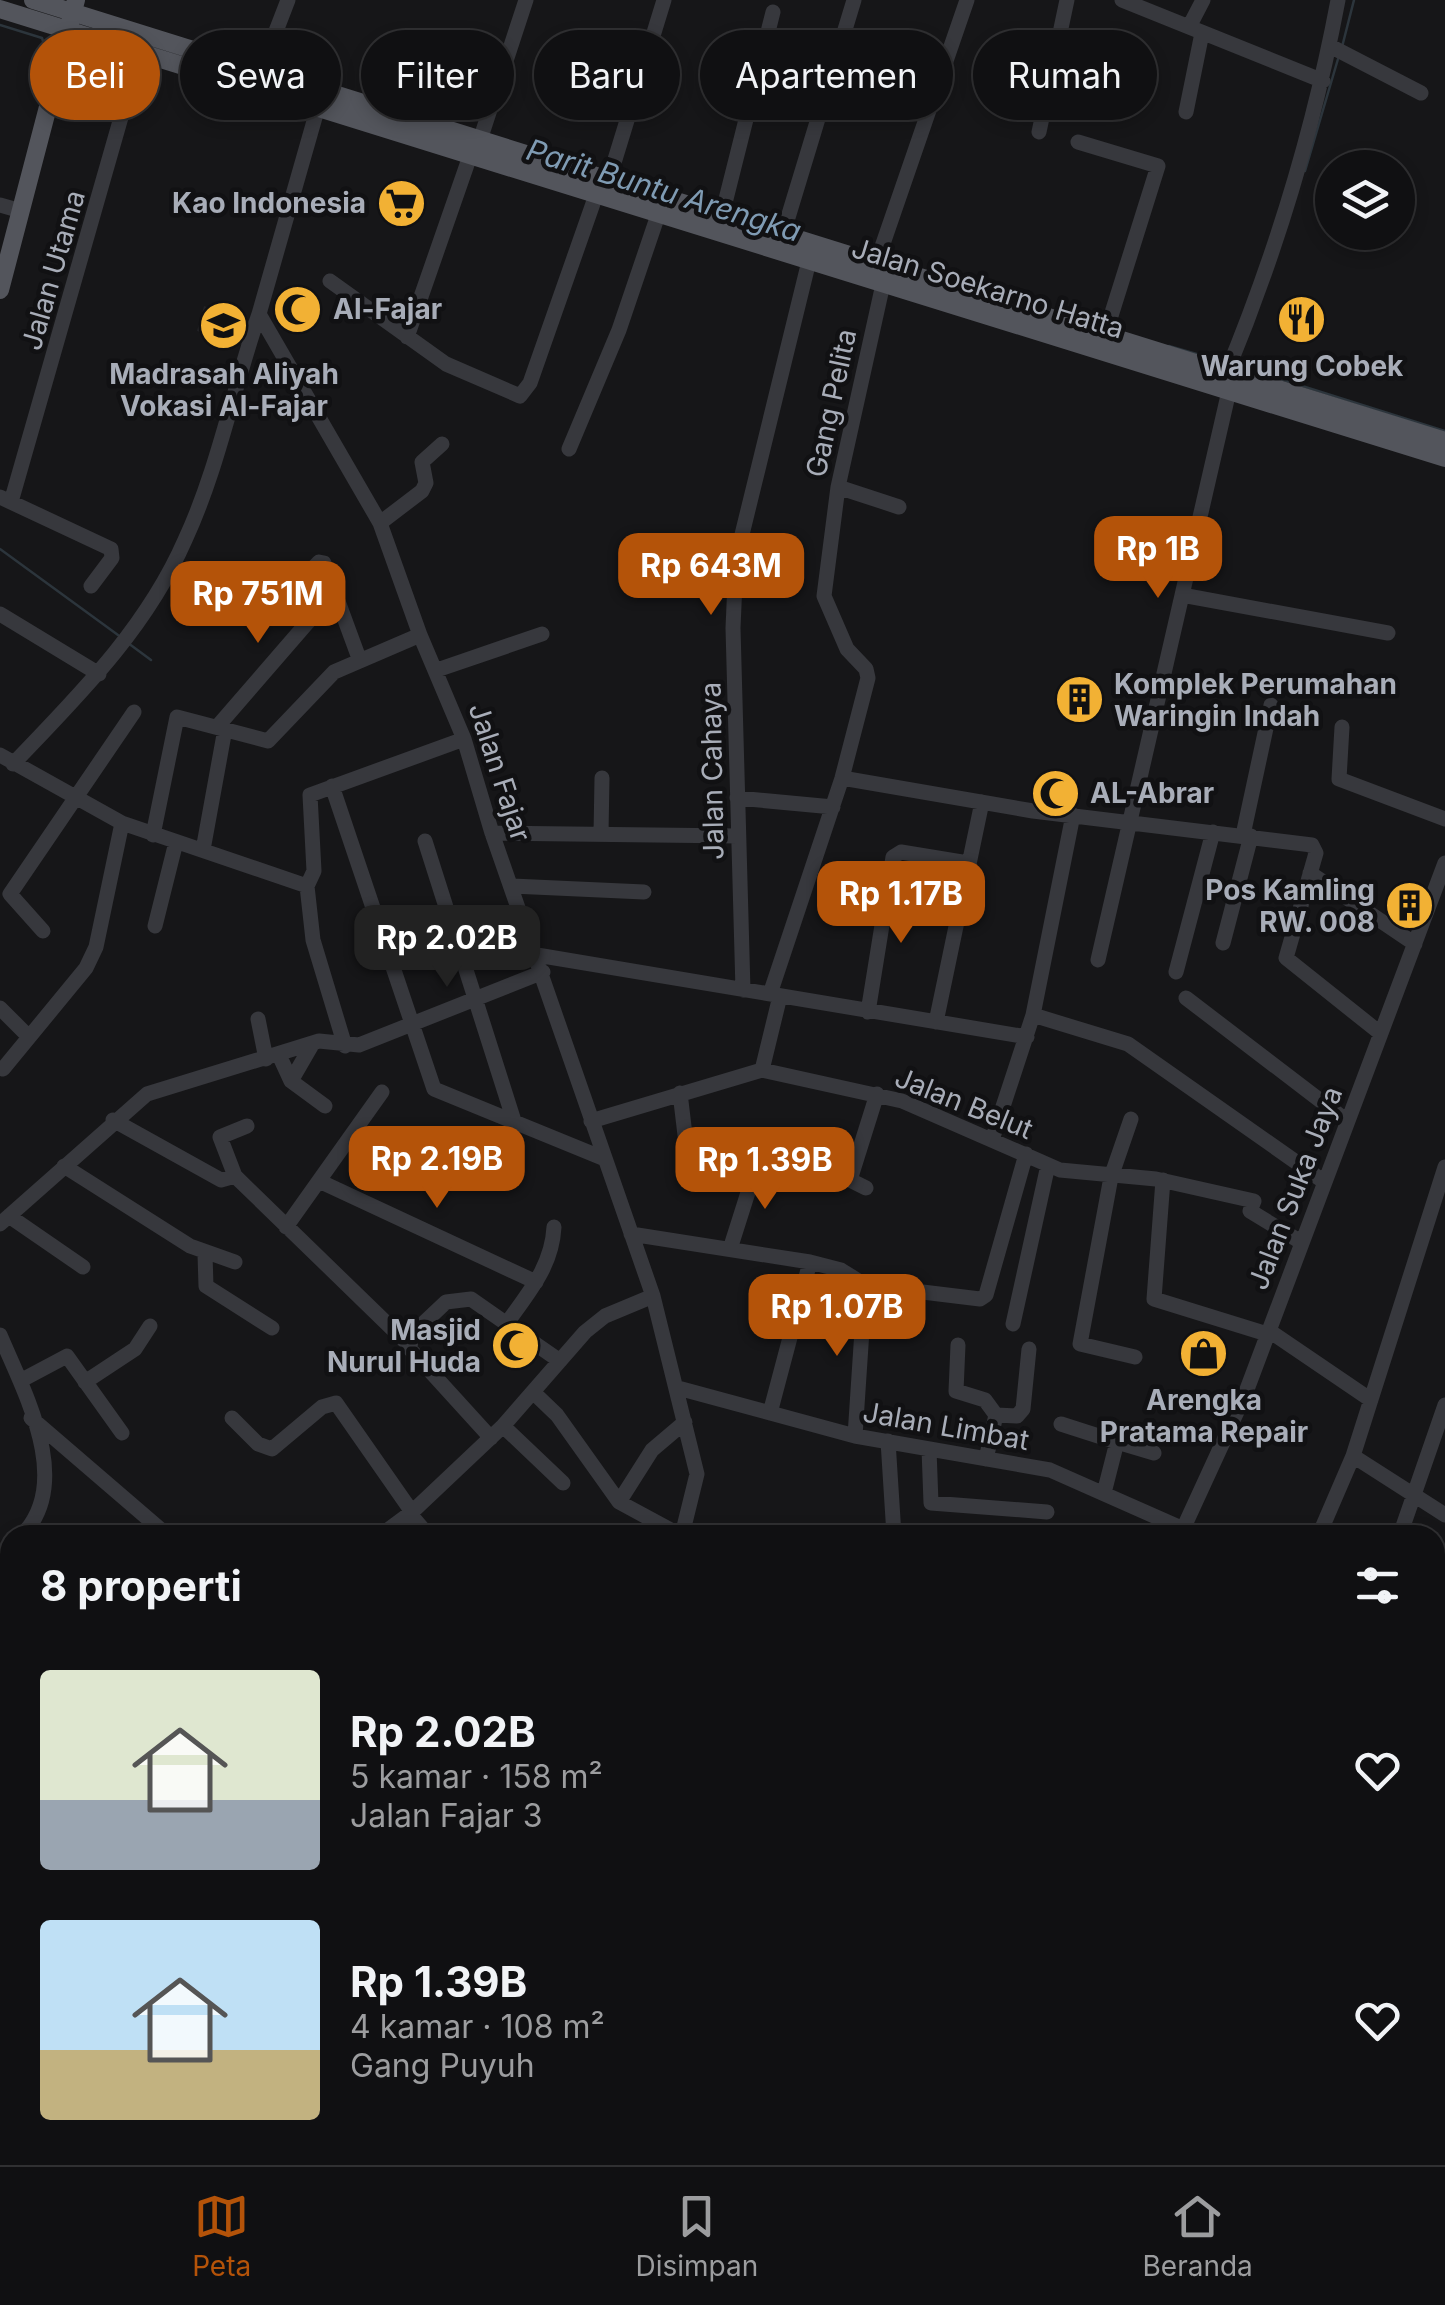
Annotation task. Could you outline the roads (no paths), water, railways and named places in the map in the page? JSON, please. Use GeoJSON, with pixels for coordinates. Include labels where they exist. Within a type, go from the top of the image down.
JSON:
{"type":"FeatureCollection","features":[{"type":"Feature","properties":{"kind":"main road","name":"Jalan Soekarno Hatta"},"geometry":{"type":"LineString","coordinates":[[33,0],[99,30]]}},
{"type":"Feature","properties":{"kind":"main road","name":"Jalan Soekarno Hatta"},"geometry":{"type":"LineString","coordinates":[[0,9],[69,15],[180,46]]}},
{"type":"Feature","properties":{"kind":"main road"},"geometry":{"type":"LineString","coordinates":[[0,290],[69,15]]}},
{"type":"Feature","properties":{"kind":"main road","name":"Jalan Soekarno Hatta"},"geometry":{"type":"LineString","coordinates":[[341,97],[477,144],[596,195],[658,216],[1007,324],[1228,373],[1445,458]]}},
{"type":"Feature","properties":{"kind":"main road","name":"Jalan Soekarno Hatta"},"geometry":{"type":"LineString","coordinates":[[341,112],[611,171],[785,227],[877,262],[1445,441]]}},
{"type":"Feature","properties":{"kind":"main road"},"geometry":{"type":"LineString","coordinates":[[1007,324],[1013,305]]}},
{"type":"Feature","properties":{"kind":"street"},"geometry":{"type":"LineString","coordinates":[[277,30],[288,0]]}},
{"type":"Feature","properties":{"kind":"street"},"geometry":{"type":"LineString","coordinates":[[407,337],[526,0]]}},
{"type":"Feature","properties":{"kind":"street"},"geometry":{"type":"LineString","coordinates":[[611,171],[664,0]]}},
{"type":"Feature","properties":{"kind":"street"},"geometry":{"type":"LineString","coordinates":[[845,30],[854,0]]}},
{"type":"Feature","properties":{"kind":"street"},"geometry":{"type":"LineString","coordinates":[[877,262],[966,0]]}},
{"type":"Feature","properties":{"kind":"street"},"geometry":{"type":"LineString","coordinates":[[1039,132],[1067,0]]}},
{"type":"Feature","properties":{"kind":"street"},"geometry":{"type":"LineString","coordinates":[[1122,0],[1322,81]]}},
{"type":"Feature","properties":{"kind":"street"},"geometry":{"type":"LineString","coordinates":[[1186,112],[1203,0]]}},
{"type":"Feature","properties":{"kind":"street"},"geometry":{"type":"LineString","coordinates":[[1098,960],[1182,596],[1228,373],[1267,265],[1322,81],[1337,50],[1338,0]]}},
{"type":"Feature","properties":{"kind":"street"},"geometry":{"type":"LineString","coordinates":[[724,208],[773,12]]}},
{"type":"Feature","properties":{"kind":"street"},"geometry":{"type":"LineString","coordinates":[[1337,50],[1421,93]]}},
{"type":"Feature","properties":{"kind":"street","name":"Jalan Utama"},"geometry":{"type":"LineString","coordinates":[[6,500],[119,120]]}},
{"type":"Feature","properties":{"kind":"street"},"geometry":{"type":"LineString","coordinates":[[307,886],[122,823],[6,759],[98,674],[124,642],[166,578],[196,516],[314,120]]}},
{"type":"Feature","properties":{"kind":"street"},"geometry":{"type":"LineString","coordinates":[[785,227],[818,120]]}},
{"type":"Feature","properties":{"kind":"street"},"geometry":{"type":"LineString","coordinates":[[1078,142],[1158,166],[1105,335]]}},
{"type":"Feature","properties":{"kind":"street"},"geometry":{"type":"LineString","coordinates":[[330,281],[446,364],[520,396],[530,383],[596,195]]}},
{"type":"Feature","properties":{"kind":"street"},"geometry":{"type":"LineString","coordinates":[[0,205],[21,211]]}},
{"type":"Feature","properties":{"kind":"street"},"geometry":{"type":"LineString","coordinates":[[569,449],[619,330],[658,216]]}},
{"type":"Feature","properties":{"kind":"street","name":"Jalan Cahaya"},"geometry":{"type":"LineString","coordinates":[[743,990],[736,559],[809,261]]}},
{"type":"Feature","properties":{"kind":"street","name":"Gang Pelita"},"geometry":{"type":"LineString","coordinates":[[762,1070],[775,995],[842,778],[868,678],[866,669],[848,648],[824,596],[838,487],[883,284]]}},
{"type":"Feature","properties":{"kind":"street","name":"Jalan Fajar"},"geometry":{"type":"LineString","coordinates":[[258,314],[380,523],[420,636],[464,739],[492,832],[653,1296],[697,1474],[684,1525]]}},
{"type":"Feature","properties":{"kind":"street"},"geometry":{"type":"LineString","coordinates":[[380,523],[422,491],[426,482],[422,462],[442,444]]}},
{"type":"Feature","properties":{"kind":"street"},"geometry":{"type":"LineString","coordinates":[[838,487],[899,507]]}},
{"type":"Feature","properties":{"kind":"street"},"geometry":{"type":"LineString","coordinates":[[6,500],[111,549],[112,558],[92,586]]}},
{"type":"Feature","properties":{"kind":"street"},"geometry":{"type":"LineString","coordinates":[[290,592],[322,562],[360,660]]}},
{"type":"Feature","properties":{"kind":"street"},"geometry":{"type":"LineString","coordinates":[[204,850],[221,728],[333,593]]}},
{"type":"Feature","properties":{"kind":"street"},"geometry":{"type":"LineString","coordinates":[[1182,596],[1388,633]]}},
{"type":"Feature","properties":{"kind":"street"},"geometry":{"type":"LineString","coordinates":[[0,614],[98,674]]}},
{"type":"Feature","properties":{"kind":"street"},"geometry":{"type":"LineString","coordinates":[[437,670],[542,634]]}},
{"type":"Feature","properties":{"kind":"street"},"geometry":{"type":"LineString","coordinates":[[153,836],[175,719],[183,716],[268,741],[334,672],[420,636]]}},
{"type":"Feature","properties":{"kind":"street"},"geometry":{"type":"LineString","coordinates":[[1223,943],[1271,705]]}},
{"type":"Feature","properties":{"kind":"street"},"geometry":{"type":"LineString","coordinates":[[43,931],[10,894],[134,712]]}},
{"type":"Feature","properties":{"kind":"street"},"geometry":{"type":"LineString","coordinates":[[1342,727],[1339,779],[1445,819]]}},
{"type":"Feature","properties":{"kind":"street"},"geometry":{"type":"LineString","coordinates":[[345,1046],[312,940],[307,886],[314,871],[310,795],[464,739]]}},
{"type":"Feature","properties":{"kind":"street"},"geometry":{"type":"LineString","coordinates":[[601,834],[602,778]]}},
{"type":"Feature","properties":{"kind":"street"},"geometry":{"type":"LineString","coordinates":[[842,778],[982,802],[1314,846],[1287,961],[1380,1033]]}},
{"type":"Feature","properties":{"kind":"street"},"geometry":{"type":"LineString","coordinates":[[332,786],[438,1094],[604,1159]]}},
{"type":"Feature","properties":{"kind":"street"},"geometry":{"type":"LineString","coordinates":[[738,798],[833,807]]}},
{"type":"Feature","properties":{"kind":"street"},"geometry":{"type":"LineString","coordinates":[[936,1022],[982,802]]}},
{"type":"Feature","properties":{"kind":"street"},"geometry":{"type":"LineString","coordinates":[[992,1140],[1033,1014],[1073,814]]}},
{"type":"Feature","properties":{"kind":"street"},"geometry":{"type":"LineString","coordinates":[[3,1069],[86,968],[96,948],[122,823]]}},
{"type":"Feature","properties":{"kind":"street"},"geometry":{"type":"LineString","coordinates":[[492,832],[738,836]]}},
{"type":"Feature","properties":{"kind":"street"},"geometry":{"type":"LineString","coordinates":[[1176,972],[1212,832]]}},
{"type":"Feature","properties":{"kind":"street"},"geometry":{"type":"LineString","coordinates":[[425,841],[515,1124]]}},
{"type":"Feature","properties":{"kind":"street"},"geometry":{"type":"LineString","coordinates":[[156,926],[176,842]]}},
{"type":"Feature","properties":{"kind":"street"},"geometry":{"type":"LineString","coordinates":[[868,1012],[892,857],[901,852],[968,863]]}},
{"type":"Feature","properties":{"kind":"street","name":"Jalan Suka Jaya"},"geometry":{"type":"LineString","coordinates":[[1183,1525],[1268,1332],[1445,864]]}},
{"type":"Feature","properties":{"kind":"street"},"geometry":{"type":"LineString","coordinates":[[1310,874],[1415,944]]}},
{"type":"Feature","properties":{"kind":"street"},"geometry":{"type":"LineString","coordinates":[[512,886],[644,892]]}},
{"type":"Feature","properties":{"kind":"street"},"geometry":{"type":"LineString","coordinates":[[537,955],[1027,1037]]}},
{"type":"Feature","properties":{"kind":"street"},"geometry":{"type":"LineString","coordinates":[[83,1267],[5,1220],[146,1094],[313,1042],[359,1045],[543,972]]}},
{"type":"Feature","properties":{"kind":"street"},"geometry":{"type":"LineString","coordinates":[[1186,998],[1347,1121]]}},
{"type":"Feature","properties":{"kind":"street"},"geometry":{"type":"LineString","coordinates":[[0,1009],[30,1037]]}},
{"type":"Feature","properties":{"kind":"street"},"geometry":{"type":"LineString","coordinates":[[1033,1014],[1128,1044],[1324,1180]]}},
{"type":"Feature","properties":{"kind":"street"},"geometry":{"type":"LineString","coordinates":[[258,1018],[272,1057],[291,1081],[325,1106]]}},
{"type":"Feature","properties":{"kind":"street"},"geometry":{"type":"LineString","coordinates":[[291,1081],[313,1042]]}},
{"type":"Feature","properties":{"kind":"street","name":"Jalan Belut"},"geometry":{"type":"LineString","coordinates":[[591,1121],[762,1070],[877,1094],[930,1110],[1048,1165],[1163,1180],[1254,1200],[1250,1211],[1301,1242]]}},
{"type":"Feature","properties":{"kind":"street"},"geometry":{"type":"LineString","coordinates":[[286,1228],[382,1092]]}},
{"type":"Feature","properties":{"kind":"street"},"geometry":{"type":"LineString","coordinates":[[680,1093],[688,1160]]}},
{"type":"Feature","properties":{"kind":"street"},"geometry":{"type":"LineString","coordinates":[[866,1188],[850,1180],[877,1094]]}},
{"type":"Feature","properties":{"kind":"street"},"geometry":{"type":"LineString","coordinates":[[1130,1119],[1111,1176],[1080,1344],[1136,1356]]}},
{"type":"Feature","properties":{"kind":"street"},"geometry":{"type":"LineString","coordinates":[[113,1120],[212,1178],[236,1176]]}},
{"type":"Feature","properties":{"kind":"street"},"geometry":{"type":"LineString","coordinates":[[246,1126],[219,1139],[236,1176],[409,1344],[491,1438]]}},
{"type":"Feature","properties":{"kind":"street"},"geometry":{"type":"LineString","coordinates":[[631,1234],[731,1246],[810,1262],[841,1270],[865,1285],[983,1298],[1026,1154]]}},
{"type":"Feature","properties":{"kind":"street"},"geometry":{"type":"LineString","coordinates":[[731,1246],[757,1164]]}},
{"type":"Feature","properties":{"kind":"street"},"geometry":{"type":"LineString","coordinates":[[1014,1324],[1048,1165]]}},
{"type":"Feature","properties":{"kind":"street"},"geometry":{"type":"LineString","coordinates":[[64,1166],[205,1254],[235,1262]]}},
{"type":"Feature","properties":{"kind":"street"},"geometry":{"type":"LineString","coordinates":[[1323,1525],[1353,1456],[1445,1166]]}},
{"type":"Feature","properties":{"kind":"street"},"geometry":{"type":"LineString","coordinates":[[1163,1180],[1156,1302],[1268,1332],[1371,1400]]}},
{"type":"Feature","properties":{"kind":"street"},"geometry":{"type":"LineString","coordinates":[[319,1181],[536,1282]]}},
{"type":"Feature","properties":{"kind":"street"},"geometry":{"type":"LineString","coordinates":[[507,1323],[553,1249],[554,1226]]}},
{"type":"Feature","properties":{"kind":"street"},"geometry":{"type":"LineString","coordinates":[[205,1254],[206,1286],[272,1328]]}},
{"type":"Feature","properties":{"kind":"street"},"geometry":{"type":"LineString","coordinates":[[770,1414],[810,1262]]}},
{"type":"Feature","properties":{"kind":"street"},"geometry":{"type":"LineString","coordinates":[[855,1436],[865,1285]]}},
{"type":"Feature","properties":{"kind":"street"},"geometry":{"type":"LineString","coordinates":[[395,1525],[491,1438],[605,1316],[653,1296]]}},
{"type":"Feature","properties":{"kind":"street"},"geometry":{"type":"LineString","coordinates":[[409,1344],[411,1336],[446,1302],[458,1297],[471,1298],[560,1361]]}},
{"type":"Feature","properties":{"kind":"street"},"geometry":{"type":"LineString","coordinates":[[85,1382],[135,1349],[150,1326]]}},
{"type":"Feature","properties":{"kind":"street"},"geometry":{"type":"LineString","coordinates":[[0,1335],[20,1381],[47,1483],[37,1518],[31,1525]]}},
{"type":"Feature","properties":{"kind":"street"},"geometry":{"type":"LineString","coordinates":[[958,1345],[956,1391],[985,1400],[996,1415],[986,1459]]}},
{"type":"Feature","properties":{"kind":"street"},"geometry":{"type":"LineString","coordinates":[[996,1415],[1020,1415],[1029,1349]]}},
{"type":"Feature","properties":{"kind":"street"},"geometry":{"type":"LineString","coordinates":[[20,1381],[67,1356],[122,1433]]}},
{"type":"Feature","properties":{"kind":"street","name":"Jalan Limbat"},"geometry":{"type":"LineString","coordinates":[[678,1388],[855,1436],[1050,1470],[1172,1525]]}},
{"type":"Feature","properties":{"kind":"street"},"geometry":{"type":"LineString","coordinates":[[533,1392],[557,1414],[619,1502],[662,1525]]}},
{"type":"Feature","properties":{"kind":"street"},"geometry":{"type":"LineString","coordinates":[[232,1418],[258,1444],[272,1448],[322,1407],[336,1403],[420,1525]]}},
{"type":"Feature","properties":{"kind":"street"},"geometry":{"type":"LineString","coordinates":[[1404,1525],[1445,1405]]}},
{"type":"Feature","properties":{"kind":"street"},"geometry":{"type":"LineString","coordinates":[[31,1418],[153,1525]]}},
{"type":"Feature","properties":{"kind":"street"},"geometry":{"type":"LineString","coordinates":[[619,1502],[652,1450],[685,1422]]}},
{"type":"Feature","properties":{"kind":"street"},"geometry":{"type":"LineString","coordinates":[[1061,1424],[1154,1453]]}},
{"type":"Feature","properties":{"kind":"street"},"geometry":{"type":"LineString","coordinates":[[503,1426],[562,1483]]}},
{"type":"Feature","properties":{"kind":"street"},"geometry":{"type":"LineString","coordinates":[[888,1442],[893,1525]]}},
{"type":"Feature","properties":{"kind":"street"},"geometry":{"type":"LineString","coordinates":[[1104,1493],[1117,1442]]}},
{"type":"Feature","properties":{"kind":"street"},"geometry":{"type":"LineString","coordinates":[[929,1448],[931,1503],[1047,1512]]}},
{"type":"Feature","properties":{"kind":"street"},"geometry":{"type":"LineString","coordinates":[[1353,1456],[1445,1515]]}},
{"type":"Feature","properties":{"kind":"waterway"},"geometry":{"type":"LineString","coordinates":[[1342,47],[1354,0]]}},
{"type":"Feature","properties":{"kind":"waterway","name":"Parit Buntu Arengka"},"geometry":{"type":"LineString","coordinates":[[0,25],[30,34]]}},
{"type":"Feature","properties":{"kind":"waterway"},"geometry":{"type":"LineString","coordinates":[[1305,171],[1338,59]]}},
{"type":"Feature","properties":{"kind":"waterway","name":"Parit Buntu Arengka"},"geometry":{"type":"LineString","coordinates":[[1169,346],[1224,362]]}},
{"type":"Feature","properties":{"kind":"waterway","name":"Parit Buntu Arengka"},"geometry":{"type":"LineString","coordinates":[[1236,365],[1445,431]]}},
{"type":"Feature","properties":{"kind":"waterway"},"geometry":{"type":"LineString","coordinates":[[0,549],[118,635]]}},
{"type":"Feature","properties":{"kind":"waterway"},"geometry":{"type":"LineString","coordinates":[[128,643],[151,660]]}},
{"type":"Feature","properties":{"kind":"place","name":"Kao Indonesia"},"geometry":{"type":"Point","coordinates":[401,203]}},
{"type":"Feature","properties":{"kind":"place","name":"Al-Fajar"},"geometry":{"type":"Point","coordinates":[298,309]}},
{"type":"Feature","properties":{"kind":"place","name":"Warung Cobek"},"geometry":{"type":"Point","coordinates":[1302,319]}},
{"type":"Feature","properties":{"kind":"place","name":"Madrasah Aliyah Vokasi Al-Fajar"},"geometry":{"type":"Point","coordinates":[224,326]}},
{"type":"Feature","properties":{"kind":"place","name":"Komplek Perumahan Waringin Indah"},"geometry":{"type":"Point","coordinates":[1079,700]}},
{"type":"Feature","properties":{"kind":"place","name":"AL-Abrar"},"geometry":{"type":"Point","coordinates":[1055,793]}},
{"type":"Feature","properties":{"kind":"place","name":"Pos Kamling RW. 008"},"geometry":{"type":"Point","coordinates":[1410,906]}},
{"type":"Feature","properties":{"kind":"place","name":"Masjid Nurul Huda"},"geometry":{"type":"Point","coordinates":[516,1346]}},
{"type":"Feature","properties":{"kind":"place","name":"Arengka Pratama Repair"},"geometry":{"type":"Point","coordinates":[1204,1353]}}]}
